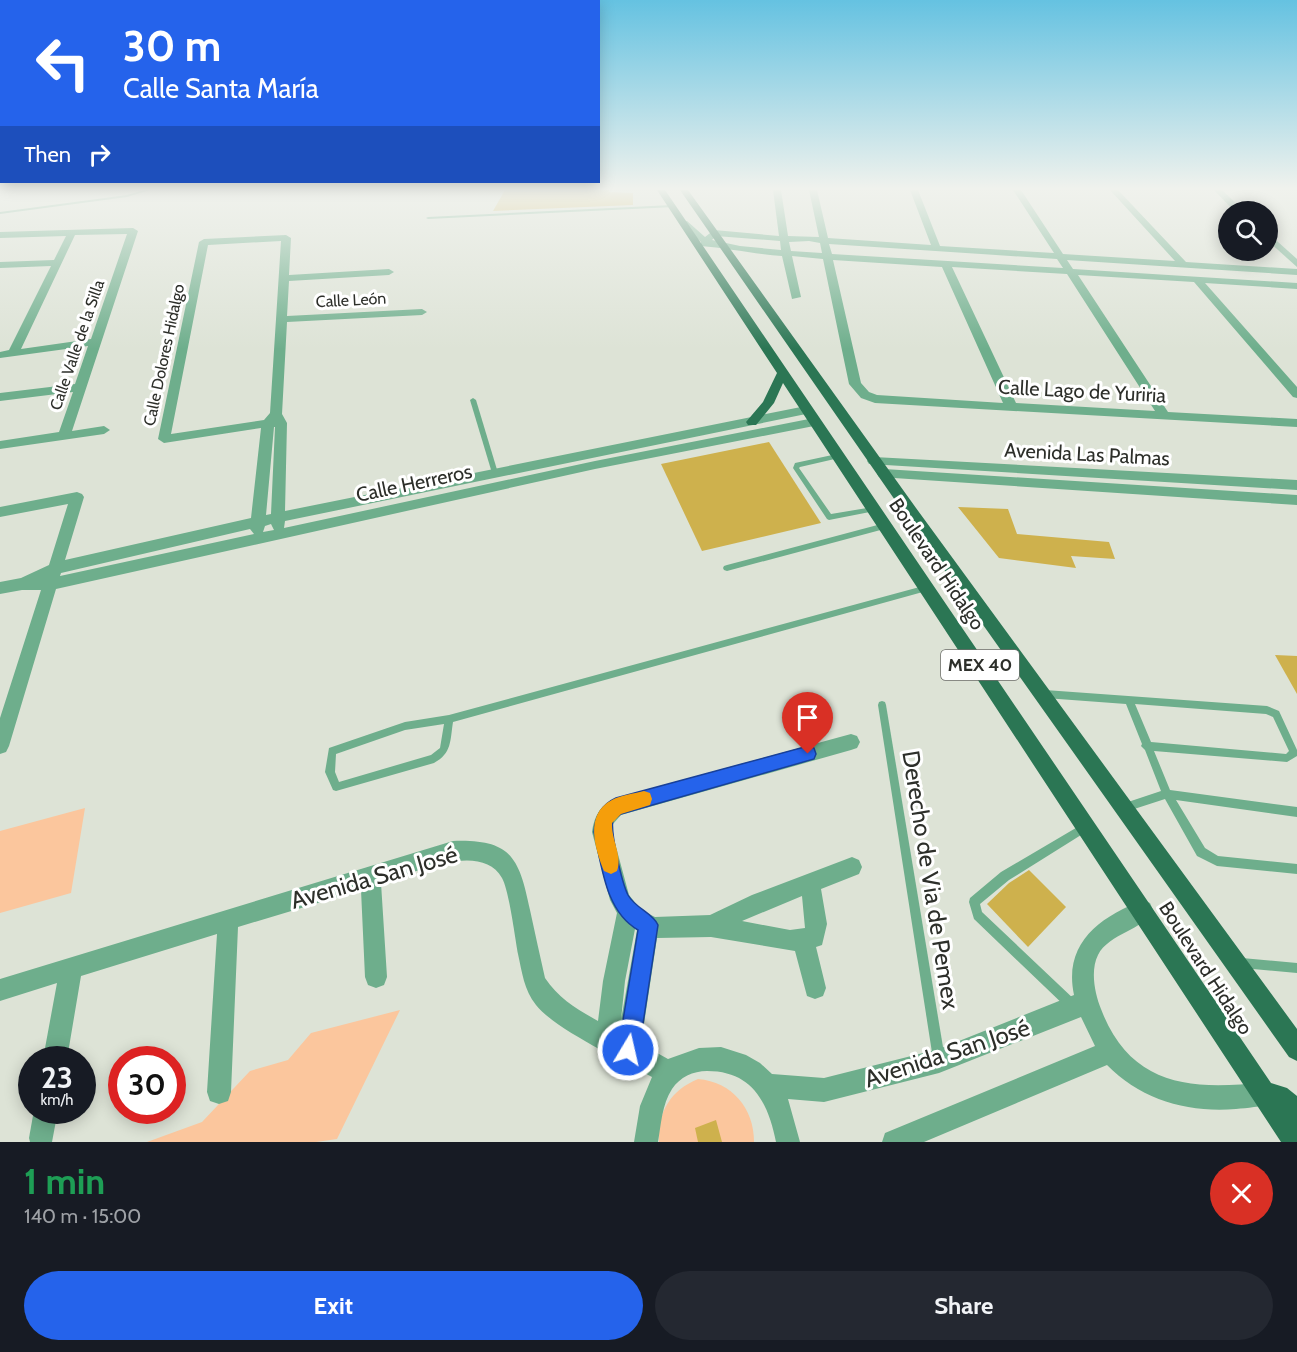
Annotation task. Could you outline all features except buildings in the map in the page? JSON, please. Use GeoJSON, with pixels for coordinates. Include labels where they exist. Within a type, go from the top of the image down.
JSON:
{"type":"FeatureCollection","features":[{"type":"Feature","properties":{"kind":"main road","name":"Boulevard Hidalgo"},"geometry":{"type":"LineString","coordinates":[[713,243],[782,375],[928,588],[1296,1142]]}},
{"type":"Feature","properties":{"kind":"main road","name":"Boulevard Hidalgo"},"geometry":{"type":"LineString","coordinates":[[713,243],[1294,1041]]}},
{"type":"Feature","properties":{"kind":"main road"},"geometry":{"type":"LineString","coordinates":[[752,422],[768,403],[782,375]]}},
{"type":"Feature","properties":{"kind":"main road"},"geometry":{"type":"LineString","coordinates":[[1264,1095],[1278,1097],[1297,1110]]}},
{"type":"Feature","properties":{"kind":"street"},"geometry":{"type":"LineString","coordinates":[[13,353],[67,243]]}},
{"type":"Feature","properties":{"kind":"street","name":"Calle Valle de la Silla"},"geometry":{"type":"LineString","coordinates":[[64,435],[129,243]]}},
{"type":"Feature","properties":{"kind":"street","name":"Calle Dolores Hidalgo"},"geometry":{"type":"LineString","coordinates":[[204,243],[164,439],[275,420]]}},
{"type":"Feature","properties":{"kind":"street","name":"Calle Dolores Hidalgo"},"geometry":{"type":"LineString","coordinates":[[284,278],[286,243]]}},
{"type":"Feature","properties":{"kind":"street"},"geometry":{"type":"LineString","coordinates":[[732,243],[804,255],[1297,286]]}},
{"type":"Feature","properties":{"kind":"street"},"geometry":{"type":"LineString","coordinates":[[786,243],[796,297]]}},
{"type":"Feature","properties":{"kind":"street"},"geometry":{"type":"LineString","coordinates":[[824,243],[827,256]]}},
{"type":"Feature","properties":{"kind":"street"},"geometry":{"type":"LineString","coordinates":[[856,243],[1297,272]]}},
{"type":"Feature","properties":{"kind":"street"},"geometry":{"type":"LineString","coordinates":[[935,243],[937,249]]}},
{"type":"Feature","properties":{"kind":"street"},"geometry":{"type":"LineString","coordinates":[[1050,243],[1164,415]]}},
{"type":"Feature","properties":{"kind":"street"},"geometry":{"type":"LineString","coordinates":[[1164,243],[1184,265]]}},
{"type":"Feature","properties":{"kind":"street"},"geometry":{"type":"LineString","coordinates":[[1278,246],[1297,264]]}},
{"type":"Feature","properties":{"kind":"street","name":"Calle Lago de Yuriria"},"geometry":{"type":"LineString","coordinates":[[827,256],[855,384],[865,395],[875,399],[1297,423]]}},
{"type":"Feature","properties":{"kind":"street"},"geometry":{"type":"LineString","coordinates":[[0,265],[57,263]]}},
{"type":"Feature","properties":{"kind":"street"},"geometry":{"type":"LineString","coordinates":[[945,263],[1011,406]]}},
{"type":"Feature","properties":{"kind":"street"},"geometry":{"type":"LineString","coordinates":[[278,534],[280,471],[275,420],[284,278],[389,272]]}},
{"type":"Feature","properties":{"kind":"street"},"geometry":{"type":"LineString","coordinates":[[1197,280],[1297,394]]}},
{"type":"Feature","properties":{"kind":"street","name":"Calle León"},"geometry":{"type":"LineString","coordinates":[[282,319],[422,312]]}},
{"type":"Feature","properties":{"kind":"street"},"geometry":{"type":"LineString","coordinates":[[0,355],[95,342]]}},
{"type":"Feature","properties":{"kind":"street"},"geometry":{"type":"LineString","coordinates":[[0,397],[81,387]]}},
{"type":"Feature","properties":{"kind":"street","name":"Calle Herreros"},"geometry":{"type":"LineString","coordinates":[[22,584],[56,568],[258,522],[752,422],[810,416]]}},
{"type":"Feature","properties":{"kind":"street","name":"Calle Herreros"},"geometry":{"type":"LineString","coordinates":[[0,588],[22,584],[51,584],[810,416]]}},
{"type":"Feature","properties":{"kind":"street"},"geometry":{"type":"LineString","coordinates":[[256,539],[262,474],[275,420]]}},
{"type":"Feature","properties":{"kind":"street"},"geometry":{"type":"LineString","coordinates":[[0,445],[105,429]]}},
{"type":"Feature","properties":{"kind":"street","name":"Avenida Las Palmas"},"geometry":{"type":"LineString","coordinates":[[879,468],[1297,485]]}},
{"type":"Feature","properties":{"kind":"street"},"geometry":{"type":"LineString","coordinates":[[262,474],[280,471]]}},
{"type":"Feature","properties":{"kind":"street","name":"Avenida Las Palmas"},"geometry":{"type":"LineString","coordinates":[[936,471],[1221,496],[1297,500]]}},
{"type":"Feature","properties":{"kind":"street"},"geometry":{"type":"LineString","coordinates":[[1212,481],[1221,496]]}},
{"type":"Feature","properties":{"kind":"street"},"geometry":{"type":"LineString","coordinates":[[0,512],[77,497],[0,746]]}},
{"type":"Feature","properties":{"kind":"street"},"geometry":{"type":"LineString","coordinates":[[371,499],[372,514]]}},
{"type":"Feature","properties":{"kind":"street"},"geometry":{"type":"LineString","coordinates":[[810,882],[816,924],[814,937],[790,941],[711,926],[651,927],[634,917],[620,900],[602,832],[603,821],[607,814],[616,807],[851,742]]}},
{"type":"Feature","properties":{"kind":"street","name":"Avenida San José"},"geometry":{"type":"LineString","coordinates":[[0,990],[453,851],[480,850],[497,857],[512,874],[535,983],[545,998],[563,1014],[669,1073]]}},
{"type":"Feature","properties":{"kind":"street"},"geometry":{"type":"LineString","coordinates":[[711,926],[752,904],[852,867]]}},
{"type":"Feature","properties":{"kind":"street"},"geometry":{"type":"LineString","coordinates":[[370,876],[376,977]]}},
{"type":"Feature","properties":{"kind":"street"},"geometry":{"type":"LineString","coordinates":[[608,1039],[615,981],[628,910]]}},
{"type":"Feature","properties":{"kind":"street"},"geometry":{"type":"LineString","coordinates":[[1143,910],[1095,941],[1087,955],[1080,1005],[1111,1051],[1137,1074],[1166,1090],[1194,1097],[1223,1099],[1264,1095]]}},
{"type":"Feature","properties":{"kind":"street"},"geometry":{"type":"LineString","coordinates":[[219,1092],[228,921]]}},
{"type":"Feature","properties":{"kind":"street"},"geometry":{"type":"LineString","coordinates":[[628,1050],[651,927]]}},
{"type":"Feature","properties":{"kind":"street"},"geometry":{"type":"LineString","coordinates":[[803,940],[815,988]]}},
{"type":"Feature","properties":{"kind":"street"},"geometry":{"type":"LineString","coordinates":[[57,1046],[71,969]]}},
{"type":"Feature","properties":{"kind":"street","name":"Avenida San José"},"geometry":{"type":"LineString","coordinates":[[768,1086],[825,1090],[866,1081],[939,1061],[1080,1005]]}},
{"type":"Feature","properties":{"kind":"street"},"geometry":{"type":"LineString","coordinates":[[894,1142],[1111,1051]]}},
{"type":"Feature","properties":{"kind":"street"},"geometry":{"type":"LineString","coordinates":[[646,1142],[651,1107],[669,1073],[694,1060],[717,1058],[739,1063],[768,1086],[786,1124],[788,1142]]}},
{"type":"Feature","properties":{"kind":"street"},"geometry":{"type":"LineString","coordinates":[[41,1138],[44,1124]]}},
{"type":"Feature","properties":{"kind":"lane"},"geometry":{"type":"LineString","coordinates":[[473,400],[495,473]]}},
{"type":"Feature","properties":{"kind":"lane"},"geometry":{"type":"LineString","coordinates":[[837,456],[796,466],[829,517],[873,509]]}},
{"type":"Feature","properties":{"kind":"lane"},"geometry":{"type":"LineString","coordinates":[[727,568],[885,526]]}},
{"type":"Feature","properties":{"kind":"lane"},"geometry":{"type":"LineString","coordinates":[[449,718],[444,750],[434,759],[336,787],[330,772],[332,751],[405,726],[449,718],[928,588]]}},
{"type":"Feature","properties":{"kind":"lane"},"geometry":{"type":"LineString","coordinates":[[1043,694],[1267,710],[1276,714],[1294,753],[1287,758],[1146,746]]}},
{"type":"Feature","properties":{"kind":"lane"},"geometry":{"type":"LineString","coordinates":[[1129,700],[1167,794],[1200,852],[1217,861],[1297,868]]}},
{"type":"Feature","properties":{"kind":"lane","name":"Derecho de Via de Pemex"},"geometry":{"type":"LineString","coordinates":[[882,705],[939,1061]]}},
{"type":"Feature","properties":{"kind":"lane"},"geometry":{"type":"LineString","coordinates":[[1124,807],[1167,794],[1297,812]]}},
{"type":"Feature","properties":{"kind":"lane"},"geometry":{"type":"LineString","coordinates":[[1080,1005],[978,915],[974,902],[1005,876],[1087,826]]}},
{"type":"Feature","properties":{"kind":"lane"},"geometry":{"type":"LineString","coordinates":[[1236,963],[1297,969]]}},
{"type":"Feature","properties":{"kind":"shaded area"},"geometry":{"type":"Polygon","coordinates":[[[85,808],[71,893],[0,913],[0,831],[85,808]]]}},
{"type":"Feature","properties":{"kind":"shaded area"},"geometry":{"type":"Polygon","coordinates":[[[400,1010],[337,1139],[316,1142],[147,1142],[202,1122],[250,1071],[288,1060],[311,1033],[400,1010]]]}},
{"type":"Feature","properties":{"kind":"shaded area"},"geometry":{"type":"Polygon","coordinates":[[[698,1079],[721,1085],[739,1099],[750,1118],[754,1142],[659,1142],[660,1121],[668,1103],[680,1089],[698,1079]]]}},
{"type":"Feature","properties":{"kind":"slow traffic"},"geometry":{"type":"LineString","coordinates":[[611,865],[602,832],[603,821],[607,814],[616,807],[644,799]]}},
{"type":"Feature","properties":{"kind":"route"},"geometry":{"type":"LineString","coordinates":[[628,1050],[648,925],[634,917],[620,900],[602,832],[603,821],[607,814],[616,807],[808,754]]}}]}
